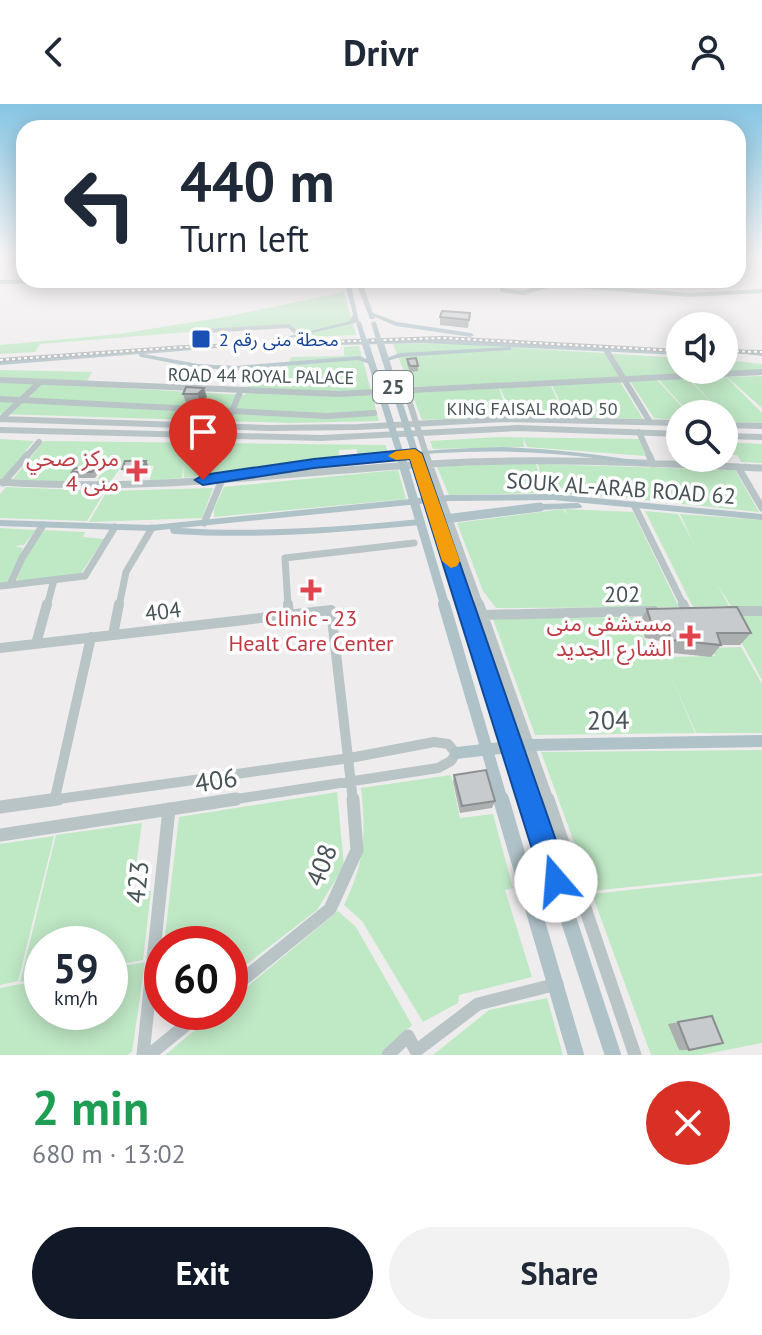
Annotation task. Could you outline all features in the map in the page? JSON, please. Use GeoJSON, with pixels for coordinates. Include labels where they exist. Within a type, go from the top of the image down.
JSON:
{"type":"FeatureCollection","features":[{"type":"Feature","properties":{"kind":"main road","name":"25"},"geometry":{"type":"LineString","coordinates":[[352,300],[400,454],[576,1055]]}},
{"type":"Feature","properties":{"kind":"main road","name":"25"},"geometry":{"type":"LineString","coordinates":[[366,300],[384,360],[420,455],[437,520],[613,1055]]}},
{"type":"Feature","properties":{"kind":"main road"},"geometry":{"type":"LineString","coordinates":[[371,314],[396,324],[471,335]]}},
{"type":"Feature","properties":{"kind":"main road"},"geometry":{"type":"LineString","coordinates":[[288,338],[352,322],[355,315]]}},
{"type":"Feature","properties":{"kind":"main road"},"geometry":{"type":"LineString","coordinates":[[0,360],[288,338],[471,335],[666,345]]}},
{"type":"Feature","properties":{"kind":"main road"},"geometry":{"type":"LineString","coordinates":[[0,360],[120,352],[424,341],[666,352]]}},
{"type":"Feature","properties":{"kind":"main road"},"geometry":{"type":"LineString","coordinates":[[384,360],[400,355],[563,346]]}},
{"type":"Feature","properties":{"kind":"main road"},"geometry":{"type":"LineString","coordinates":[[120,352],[198,366],[249,367],[359,358],[370,362]]}},
{"type":"Feature","properties":{"kind":"main road"},"geometry":{"type":"LineString","coordinates":[[738,354],[762,357]]}},
{"type":"Feature","properties":{"kind":"main road"},"geometry":{"type":"LineString","coordinates":[[266,471],[400,454],[494,449],[616,458],[649,464]]}},
{"type":"Feature","properties":{"kind":"main road","name":"SOUK AL-ARAB ROAD 62"},"geometry":{"type":"LineString","coordinates":[[0,523],[152,528],[440,498],[553,497],[762,517]]}},
{"type":"Feature","properties":{"kind":"main road"},"geometry":{"type":"LineString","coordinates":[[437,520],[540,507],[634,505]]}},
{"type":"Feature","properties":{"kind":"main road"},"geometry":{"type":"LineString","coordinates":[[152,528],[214,534],[303,533],[420,522]]}},
{"type":"Feature","properties":{"kind":"main road","name":"204"},"geometry":{"type":"LineString","coordinates":[[456,753],[529,745],[762,741]]}},
{"type":"Feature","properties":{"kind":"street"},"geometry":{"type":"LineString","coordinates":[[204,331],[289,326],[300,336]]}},
{"type":"Feature","properties":{"kind":"street"},"geometry":{"type":"LineString","coordinates":[[605,348],[650,422]]}},
{"type":"Feature","properties":{"kind":"street","name":"ROAD 44 ROYAL PALACE"},"geometry":{"type":"LineString","coordinates":[[0,380],[240,392],[406,391],[762,372]]}},
{"type":"Feature","properties":{"kind":"street"},"geometry":{"type":"LineString","coordinates":[[0,419],[40,382]]}},
{"type":"Feature","properties":{"kind":"street"},"geometry":{"type":"LineString","coordinates":[[406,391],[420,433],[420,455],[440,498],[483,615],[635,1055]]}},
{"type":"Feature","properties":{"kind":"street"},"geometry":{"type":"LineString","coordinates":[[226,426],[240,392]]}},
{"type":"Feature","properties":{"kind":"street"},"geometry":{"type":"LineString","coordinates":[[0,399],[327,416],[374,413]]}},
{"type":"Feature","properties":{"kind":"street","name":"KING FAISAL ROAD 50"},"geometry":{"type":"LineString","coordinates":[[0,419],[358,427],[542,419],[666,423]]}},
{"type":"Feature","properties":{"kind":"street"},"geometry":{"type":"LineString","coordinates":[[634,422],[649,464]]}},
{"type":"Feature","properties":{"kind":"street"},"geometry":{"type":"LineString","coordinates":[[738,425],[762,426]]}},
{"type":"Feature","properties":{"kind":"street"},"geometry":{"type":"LineString","coordinates":[[0,430],[321,438],[518,428],[666,434]]}},
{"type":"Feature","properties":{"kind":"street"},"geometry":{"type":"LineString","coordinates":[[738,436],[762,437]]}},
{"type":"Feature","properties":{"kind":"street"},"geometry":{"type":"LineString","coordinates":[[1,483],[39,442]]}},
{"type":"Feature","properties":{"kind":"street"},"geometry":{"type":"LineString","coordinates":[[1,483],[76,487],[221,482],[420,455],[666,465]]}},
{"type":"Feature","properties":{"kind":"street"},"geometry":{"type":"LineString","coordinates":[[738,467],[762,468]]}},
{"type":"Feature","properties":{"kind":"street"},"geometry":{"type":"LineString","coordinates":[[738,467],[762,508]]}},
{"type":"Feature","properties":{"kind":"street"},"geometry":{"type":"LineString","coordinates":[[171,485],[266,471]]}},
{"type":"Feature","properties":{"kind":"street"},"geometry":{"type":"LineString","coordinates":[[204,523],[221,482]]}},
{"type":"Feature","properties":{"kind":"street"},"geometry":{"type":"LineString","coordinates":[[634,505],[686,611]]}},
{"type":"Feature","properties":{"kind":"street"},"geometry":{"type":"LineString","coordinates":[[5,585],[43,525]]}},
{"type":"Feature","properties":{"kind":"street"},"geometry":{"type":"LineString","coordinates":[[5,585],[85,576],[115,527]]}},
{"type":"Feature","properties":{"kind":"street"},"geometry":{"type":"LineString","coordinates":[[113,635],[126,572],[152,528]]}},
{"type":"Feature","properties":{"kind":"street"},"geometry":{"type":"LineString","coordinates":[[289,615],[285,558],[414,543]]}},
{"type":"Feature","properties":{"kind":"street"},"geometry":{"type":"LineString","coordinates":[[36,644],[54,580]]}},
{"type":"Feature","properties":{"kind":"street","name":"404"},"geometry":{"type":"LineString","coordinates":[[0,648],[331,610]]}},
{"type":"Feature","properties":{"kind":"street","name":"408"},"geometry":{"type":"LineString","coordinates":[[248,975],[330,909],[357,850],[350,758],[331,610]]}},
{"type":"Feature","properties":{"kind":"street","name":"202"},"geometry":{"type":"LineString","coordinates":[[483,615],[701,611]]}},
{"type":"Feature","properties":{"kind":"street"},"geometry":{"type":"LineString","coordinates":[[716,611],[762,611]]}},
{"type":"Feature","properties":{"kind":"street"},"geometry":{"type":"LineString","coordinates":[[55,798],[91,637]]}},
{"type":"Feature","properties":{"kind":"street","name":"406"},"geometry":{"type":"LineString","coordinates":[[0,807],[350,758],[434,742],[448,744],[456,753],[451,761],[438,768],[0,835]]}},
{"type":"Feature","properties":{"kind":"street","name":"423"},"geometry":{"type":"LineString","coordinates":[[143,1055],[169,809]]}},
{"type":"Feature","properties":{"kind":"street"},"geometry":{"type":"LineString","coordinates":[[388,1055],[408,1036],[416,1051],[478,1004],[558,983]]}},
{"type":"Feature","properties":{"kind":"street"},"geometry":{"type":"LineString","coordinates":[[149,1055],[180,1030]]}},
{"type":"Feature","properties":{"kind":"green space"},"geometry":{"type":"Polygon","coordinates":[[[304,300],[346,300],[356,335],[303,337],[290,324],[40,344],[35,352],[0,354],[0,345],[119,334],[304,300]]]}},
{"type":"Feature","properties":{"kind":"green space"},"geometry":{"type":"Polygon","coordinates":[[[446,343],[666,357],[666,375],[410,387],[393,344],[446,343]]]}},
{"type":"Feature","properties":{"kind":"green space"},"geometry":{"type":"Polygon","coordinates":[[[359,346],[379,421],[291,423],[0,414],[0,370],[92,372],[84,386],[245,395],[255,370],[287,368],[291,357],[344,356],[344,347],[359,346]]]}},
{"type":"Feature","properties":{"kind":"green space"},"geometry":{"type":"Polygon","coordinates":[[[738,361],[762,364],[762,371],[738,372],[738,361]]]}},
{"type":"Feature","properties":{"kind":"green space"},"geometry":{"type":"Polygon","coordinates":[[[762,376],[762,408],[735,384],[738,384],[738,377],[762,376]]]}},
{"type":"Feature","properties":{"kind":"green space"},"geometry":{"type":"Polygon","coordinates":[[[657,380],[676,400],[666,400],[666,419],[654,418],[630,381],[657,380]]]}},
{"type":"Feature","properties":{"kind":"green space"},"geometry":{"type":"Polygon","coordinates":[[[659,380],[666,380],[666,384],[693,384],[709,400],[677,400],[659,380]]]}},
{"type":"Feature","properties":{"kind":"green space"},"geometry":{"type":"Polygon","coordinates":[[[620,382],[643,419],[567,417],[552,385],[620,382]]]}},
{"type":"Feature","properties":{"kind":"green space"},"geometry":{"type":"Polygon","coordinates":[[[695,384],[733,384],[762,413],[762,423],[738,422],[738,400],[710,400],[695,384]]]}},
{"type":"Feature","properties":{"kind":"green space"},"geometry":{"type":"Polygon","coordinates":[[[551,386],[565,417],[533,416],[530,406],[509,407],[500,388],[551,386]]]}},
{"type":"Feature","properties":{"kind":"green space"},"geometry":{"type":"Polygon","coordinates":[[[499,388],[508,416],[422,420],[412,393],[499,388]]]}},
{"type":"Feature","properties":{"kind":"green space"},"geometry":{"type":"Polygon","coordinates":[[[499,437],[639,439],[646,456],[527,447],[523,438],[524,447],[433,449],[430,441],[499,437]]]}},
{"type":"Feature","properties":{"kind":"green space"},"geometry":{"type":"Polygon","coordinates":[[[0,439],[34,441],[3,478],[0,478],[0,439]]]}},
{"type":"Feature","properties":{"kind":"green space"},"geometry":{"type":"Polygon","coordinates":[[[44,441],[386,445],[387,451],[357,457],[357,449],[339,450],[338,458],[184,478],[183,465],[182,478],[149,481],[154,466],[122,465],[110,483],[97,482],[101,473],[77,473],[70,483],[13,479],[44,441]]]}},
{"type":"Feature","properties":{"kind":"green space"},"geometry":{"type":"Polygon","coordinates":[[[738,443],[762,444],[762,463],[741,462],[738,443]]]}},
{"type":"Feature","properties":{"kind":"green space"},"geometry":{"type":"Polygon","coordinates":[[[536,464],[543,486],[538,464],[666,468],[666,472],[736,472],[759,512],[645,500],[641,489],[643,499],[545,493],[449,495],[437,467],[536,464]]]}},
{"type":"Feature","properties":{"kind":"green space"},"geometry":{"type":"Polygon","coordinates":[[[398,470],[406,499],[214,517],[214,509],[224,487],[398,470]]]}},
{"type":"Feature","properties":{"kind":"green space"},"geometry":{"type":"Polygon","coordinates":[[[6,487],[105,491],[87,521],[0,518],[0,494],[6,487]]]}},
{"type":"Feature","properties":{"kind":"green space"},"geometry":{"type":"Polygon","coordinates":[[[213,488],[202,518],[89,522],[107,491],[213,488]]]}},
{"type":"Feature","properties":{"kind":"green space"},"geometry":{"type":"Polygon","coordinates":[[[563,509],[567,515],[565,509],[633,512],[679,607],[496,608],[483,591],[457,523],[563,509]]]}},
{"type":"Feature","properties":{"kind":"green space"},"geometry":{"type":"Polygon","coordinates":[[[645,511],[678,514],[694,544],[680,514],[762,520],[762,606],[731,606],[717,584],[729,606],[693,607],[645,511]]]}},
{"type":"Feature","properties":{"kind":"green space"},"geometry":{"type":"Polygon","coordinates":[[[0,528],[36,530],[24,545],[14,546],[23,548],[9,582],[0,583],[0,528]]]}},
{"type":"Feature","properties":{"kind":"green space"},"geometry":{"type":"Polygon","coordinates":[[[42,530],[85,532],[83,537],[104,539],[79,576],[16,582],[29,548],[42,530]]]}},
{"type":"Feature","properties":{"kind":"green space"},"geometry":{"type":"Polygon","coordinates":[[[727,616],[762,616],[762,680],[727,616]]]}},
{"type":"Feature","properties":{"kind":"green space"},"geometry":{"type":"Polygon","coordinates":[[[636,617],[650,653],[661,653],[663,657],[715,656],[710,648],[741,647],[762,684],[762,733],[696,733],[670,674],[695,733],[535,735],[493,619],[636,617]]]}},
{"type":"Feature","properties":{"kind":"green space"},"geometry":{"type":"Polygon","coordinates":[[[762,750],[762,873],[592,891],[541,752],[762,750]]]}},
{"type":"Feature","properties":{"kind":"green space"},"geometry":{"type":"Polygon","coordinates":[[[451,775],[460,818],[493,814],[513,888],[505,890],[532,977],[459,995],[458,1003],[423,1022],[362,921],[344,905],[356,875],[362,848],[361,788],[451,775]]]}},
{"type":"Feature","properties":{"kind":"green space"},"geometry":{"type":"Polygon","coordinates":[[[337,792],[344,866],[317,910],[248,963],[248,926],[166,926],[179,817],[337,792]]]}},
{"type":"Feature","properties":{"kind":"green space"},"geometry":{"type":"Polygon","coordinates":[[[142,823],[132,894],[151,891],[147,926],[144,926],[143,960],[128,963],[128,926],[34,926],[56,835],[142,823]]]}},
{"type":"Feature","properties":{"kind":"green space"},"geometry":{"type":"Polygon","coordinates":[[[54,836],[32,926],[24,926],[24,957],[18,981],[0,985],[0,844],[54,836]]]}},
{"type":"Feature","properties":{"kind":"green space"},"geometry":{"type":"Polygon","coordinates":[[[762,876],[762,1043],[701,1055],[651,1055],[592,894],[762,876]]]}},
{"type":"Feature","properties":{"kind":"green space"},"geometry":{"type":"Polygon","coordinates":[[[338,911],[356,927],[412,1025],[381,1055],[165,1055],[195,1030],[248,1030],[248,986],[338,911]]]}},
{"type":"Feature","properties":{"kind":"green space"},"geometry":{"type":"Polygon","coordinates":[[[144,962],[132,1052],[127,1055],[0,1055],[0,988],[24,983],[24,1030],[128,1030],[128,965],[144,962]]]}},
{"type":"Feature","properties":{"kind":"green space"},"geometry":{"type":"Polygon","coordinates":[[[547,998],[563,1055],[433,1055],[489,1010],[547,998]]]}},
{"type":"Feature","properties":{"kind":"building"},"geometry":{"type":"Polygon","coordinates":[[[442,311],[470,313],[469,320],[440,317],[442,311]]]}},
{"type":"Feature","properties":{"kind":"building"},"geometry":{"type":"Polygon","coordinates":[[[416,358],[418,366],[410,366],[407,359],[416,358]]]}},
{"type":"Feature","properties":{"kind":"building"},"geometry":{"type":"Polygon","coordinates":[[[186,387],[204,388],[198,394],[183,394],[186,387]]]}},
{"type":"Feature","properties":{"kind":"building"},"geometry":{"type":"Polygon","coordinates":[[[125,461],[146,461],[142,468],[122,469],[125,461]]]}},
{"type":"Feature","properties":{"kind":"building"},"geometry":{"type":"Polygon","coordinates":[[[75,468],[94,469],[92,472],[72,472],[75,468]]]}},
{"type":"Feature","properties":{"kind":"building"},"geometry":{"type":"Polygon","coordinates":[[[737,607],[751,633],[717,633],[721,645],[671,640],[667,628],[652,626],[647,609],[737,607]]]}},
{"type":"Feature","properties":{"kind":"building"},"geometry":{"type":"Polygon","coordinates":[[[486,770],[495,801],[462,806],[454,775],[486,770]]]}},
{"type":"Feature","properties":{"kind":"building"},"geometry":{"type":"Polygon","coordinates":[[[712,1016],[723,1043],[689,1050],[678,1022],[712,1016]]]}},
{"type":"Feature","properties":{"kind":"railway"},"geometry":{"type":"LineString","coordinates":[[0,360],[185,347],[443,338],[666,350]]}},
{"type":"Feature","properties":{"kind":"railway"},"geometry":{"type":"LineString","coordinates":[[738,351],[762,352]]}},
{"type":"Feature","properties":{"kind":"slow traffic"},"geometry":{"type":"LineString","coordinates":[[396,456],[415,454],[451,561]]}},
{"type":"Feature","properties":{"kind":"place","name":"محطة منى رقم 2"},"geometry":{"type":"Point","coordinates":[201,339]}},
{"type":"Feature","properties":{"kind":"place","name":"مركز صحي منى 4"},"geometry":{"type":"Point","coordinates":[137,471]}},
{"type":"Feature","properties":{"kind":"place","name":"Clinic - 23 Healt Care Center"},"geometry":{"type":"Point","coordinates":[311,590]}},
{"type":"Feature","properties":{"kind":"place","name":"مستشفى منى الشارع الجديد"},"geometry":{"type":"Point","coordinates":[690,636]}},
{"type":"Feature","properties":{"kind":"route"},"geometry":{"type":"LineString","coordinates":[[203,480],[314,463],[415,454],[556,881]]}}]}
